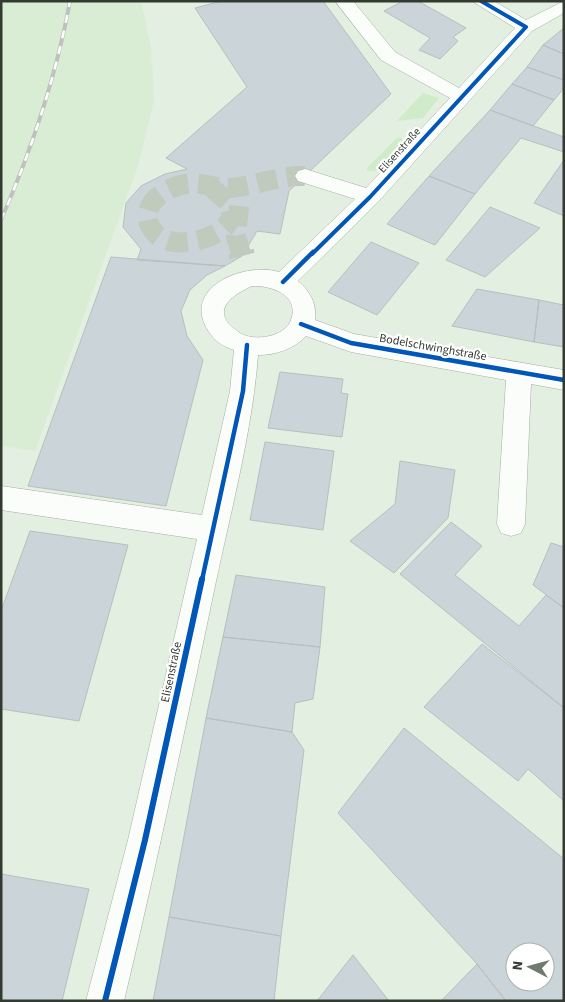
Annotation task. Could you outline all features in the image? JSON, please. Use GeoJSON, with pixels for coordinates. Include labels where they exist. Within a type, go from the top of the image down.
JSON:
{"type":"FeatureCollection","features":[{"type":"Feature","properties":{"kind":"street"},"geometry":{"type":"LineString","coordinates":[[344,1],[388,56],[460,96]]}},
{"type":"Feature","properties":{"kind":"street"},"geometry":{"type":"LineString","coordinates":[[481,1],[526,27]]}},
{"type":"Feature","properties":{"kind":"street","name":"Elisenstraße"},"geometry":{"type":"LineString","coordinates":[[282,282],[370,197],[460,96],[526,27],[564,6]]}},
{"type":"Feature","properties":{"kind":"street"},"geometry":{"type":"LineString","coordinates":[[305,176],[370,197]]}},
{"type":"Feature","properties":{"kind":"street"},"geometry":{"type":"LineString","coordinates":[[238,281],[242,256]]}},
{"type":"Feature","properties":{"kind":"street"},"geometry":{"type":"LineString","coordinates":[[260,277],[282,282],[291,287],[303,300],[305,316],[289,338],[264,346],[247,345],[236,342],[223,334],[214,324],[212,307],[221,291],[238,281],[260,277]]}},
{"type":"Feature","properties":{"kind":"street","name":"Bodelschwinghstraße"},"geometry":{"type":"LineString","coordinates":[[301,324],[351,343],[564,380]]}},
{"type":"Feature","properties":{"kind":"street","name":"Elisenstraße"},"geometry":{"type":"LineString","coordinates":[[105,1001],[145,840],[213,529],[243,390],[247,345]]}},
{"type":"Feature","properties":{"kind":"street"},"geometry":{"type":"LineString","coordinates":[[510,524],[519,372]]}},
{"type":"Feature","properties":{"kind":"street"},"geometry":{"type":"LineString","coordinates":[[1,498],[213,529]]}},
{"type":"Feature","properties":{"kind":"shaded area"},"geometry":{"type":"Polygon","coordinates":[[[1,1],[141,1],[151,47],[154,100],[139,163],[35,451],[1,446],[1,1]]]}},
{"type":"Feature","properties":{"kind":"shaded area"},"geometry":{"type":"Polygon","coordinates":[[[423,93],[439,98],[423,118],[397,121],[423,93]]]}},
{"type":"Feature","properties":{"kind":"shaded area"},"geometry":{"type":"Polygon","coordinates":[[[397,138],[402,138],[403,141],[375,171],[367,171],[367,168],[397,138]]]}},
{"type":"Feature","properties":{"kind":"building"},"geometry":{"type":"Polygon","coordinates":[[[222,1],[323,1],[391,94],[289,191],[280,234],[257,231],[242,256],[225,266],[137,260],[141,249],[123,227],[126,203],[141,186],[165,174],[187,169],[166,158],[247,87],[195,8],[222,1]]]}},
{"type":"Feature","properties":{"kind":"building"},"geometry":{"type":"Polygon","coordinates":[[[403,1],[418,1],[466,28],[453,37],[458,41],[440,59],[419,50],[430,38],[384,11],[403,1]]]}},
{"type":"Feature","properties":{"kind":"building"},"geometry":{"type":"Polygon","coordinates":[[[564,28],[564,54],[543,45],[564,28]]]}},
{"type":"Feature","properties":{"kind":"building"},"geometry":{"type":"Polygon","coordinates":[[[543,45],[564,54],[564,80],[527,67],[543,45]]]}},
{"type":"Feature","properties":{"kind":"building"},"geometry":{"type":"Polygon","coordinates":[[[527,67],[564,80],[564,88],[554,100],[512,84],[527,67]]]}},
{"type":"Feature","properties":{"kind":"building"},"geometry":{"type":"Polygon","coordinates":[[[512,84],[554,100],[533,126],[490,110],[512,84]]]}},
{"type":"Feature","properties":{"kind":"building"},"geometry":{"type":"Polygon","coordinates":[[[490,110],[564,137],[564,152],[521,138],[475,194],[429,176],[490,110]]]}},
{"type":"Feature","properties":{"kind":"building"},"geometry":{"type":"Polygon","coordinates":[[[564,160],[564,216],[534,203],[564,160]]]}},
{"type":"Feature","properties":{"kind":"building"},"geometry":{"type":"Polygon","coordinates":[[[429,176],[475,194],[435,245],[387,224],[429,176]]]}},
{"type":"Feature","properties":{"kind":"building"},"geometry":{"type":"Polygon","coordinates":[[[490,207],[540,228],[485,277],[446,260],[490,207]]]}},
{"type":"Feature","properties":{"kind":"building"},"geometry":{"type":"Polygon","coordinates":[[[371,242],[419,263],[377,315],[328,292],[371,242]]]}},
{"type":"Feature","properties":{"kind":"building"},"geometry":{"type":"Polygon","coordinates":[[[111,257],[225,266],[207,275],[190,290],[181,311],[187,336],[203,360],[166,506],[28,486],[111,257]]]}},
{"type":"Feature","properties":{"kind":"building"},"geometry":{"type":"Polygon","coordinates":[[[477,289],[539,300],[534,342],[452,326],[477,289]]]}},
{"type":"Feature","properties":{"kind":"building"},"geometry":{"type":"Polygon","coordinates":[[[539,300],[564,305],[564,347],[534,342],[539,300]]]}},
{"type":"Feature","properties":{"kind":"building"},"geometry":{"type":"Polygon","coordinates":[[[280,372],[343,379],[341,393],[348,394],[342,437],[268,428],[280,372]]]}},
{"type":"Feature","properties":{"kind":"building"},"geometry":{"type":"Polygon","coordinates":[[[265,442],[334,451],[323,530],[250,520],[265,442]]]}},
{"type":"Feature","properties":{"kind":"building"},"geometry":{"type":"Polygon","coordinates":[[[400,461],[455,470],[448,518],[394,573],[350,541],[395,504],[400,461]]]}},
{"type":"Feature","properties":{"kind":"building"},"geometry":{"type":"Polygon","coordinates":[[[451,522],[482,546],[455,575],[519,626],[546,595],[564,608],[564,708],[400,574],[451,522]]]}},
{"type":"Feature","properties":{"kind":"building"},"geometry":{"type":"Polygon","coordinates":[[[30,531],[128,545],[79,721],[1,709],[1,611],[30,531]]]}},
{"type":"Feature","properties":{"kind":"building"},"geometry":{"type":"Polygon","coordinates":[[[551,543],[564,547],[564,608],[533,585],[551,543]]]}},
{"type":"Feature","properties":{"kind":"building"},"geometry":{"type":"Polygon","coordinates":[[[236,575],[325,587],[320,647],[223,637],[236,575]]]}},
{"type":"Feature","properties":{"kind":"building"},"geometry":{"type":"Polygon","coordinates":[[[223,637],[320,647],[313,699],[295,703],[292,732],[206,718],[223,637]]]}},
{"type":"Feature","properties":{"kind":"building"},"geometry":{"type":"Polygon","coordinates":[[[482,644],[564,708],[564,801],[528,769],[518,781],[424,707],[482,644]]]}},
{"type":"Feature","properties":{"kind":"building"},"geometry":{"type":"Polygon","coordinates":[[[206,718],[292,732],[304,750],[281,936],[169,917],[206,718]]]}},
{"type":"Feature","properties":{"kind":"building"},"geometry":{"type":"Polygon","coordinates":[[[404,728],[564,859],[564,1001],[506,1001],[477,964],[338,813],[404,728]]]}},
{"type":"Feature","properties":{"kind":"building"},"geometry":{"type":"Polygon","coordinates":[[[1,874],[89,889],[62,1001],[1,1001],[1,874]]]}},
{"type":"Feature","properties":{"kind":"building"},"geometry":{"type":"Polygon","coordinates":[[[169,917],[281,936],[274,1001],[153,1001],[169,917]]]}},
{"type":"Feature","properties":{"kind":"building"},"geometry":{"type":"Polygon","coordinates":[[[353,955],[389,1001],[317,1001],[353,955]]]}},
{"type":"Feature","properties":{"kind":"building"},"geometry":{"type":"Polygon","coordinates":[[[477,964],[506,1001],[441,1001],[477,964]]]}},
{"type":"Feature","properties":{"kind":"tunnel"},"geometry":{"type":"LineString","coordinates":[[212,188],[229,203],[232,216],[223,229],[199,240],[180,242],[162,238],[149,225],[149,209],[152,203],[165,192],[181,185],[194,183],[230,188],[286,177],[305,176]]}},
{"type":"Feature","properties":{"kind":"tunnel"},"geometry":{"type":"LineString","coordinates":[[239,206],[236,236],[241,254]]}},
{"type":"Feature","properties":{"kind":"tunnel"},"geometry":{"type":"LineString","coordinates":[[241,252],[242,256]]}},
{"type":"Feature","properties":{"kind":"railway"},"geometry":{"type":"LineString","coordinates":[[1,220],[23,167],[42,112],[58,57],[70,1]]}},
{"type":"Feature","properties":{"kind":"cycle path"},"geometry":{"type":"LineString","coordinates":[[283,282],[370,197],[526,27],[481,1]]}},
{"type":"Feature","properties":{"kind":"cycle path"},"geometry":{"type":"LineString","coordinates":[[301,324],[351,343],[564,380]]}},
{"type":"Feature","properties":{"kind":"cycle path"},"geometry":{"type":"LineString","coordinates":[[105,1001],[145,840],[243,391],[247,345]]}}]}
